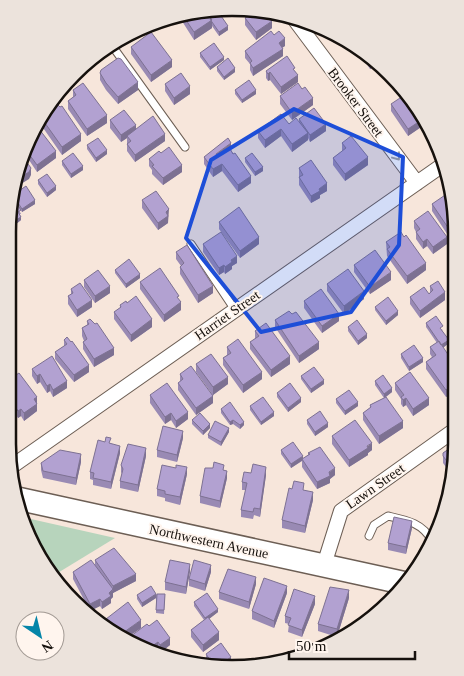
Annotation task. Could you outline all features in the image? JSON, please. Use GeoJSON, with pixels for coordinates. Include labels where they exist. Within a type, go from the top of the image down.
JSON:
{"type":"FeatureCollection","features":[{"type":"Feature","properties":{"kind":"main road","name":"Northwestern Avenue"},"geometry":{"type":"LineString","coordinates":[[24,500],[398,582]]}},
{"type":"Feature","properties":{"kind":"street","name":"Brooker Street"},"geometry":{"type":"LineString","coordinates":[[301,28],[417,183]]}},
{"type":"Feature","properties":{"kind":"street","name":"Harriet Street"},"geometry":{"type":"LineString","coordinates":[[17,462],[438,168]]}},
{"type":"Feature","properties":{"kind":"street","name":"Lawn Street"},"geometry":{"type":"LineString","coordinates":[[324,565],[341,511],[448,435]]}},
{"type":"Feature","properties":{"kind":"lane"},"geometry":{"type":"LineString","coordinates":[[116,51],[185,147]]}},
{"type":"Feature","properties":{"kind":"lane"},"geometry":{"type":"LineString","coordinates":[[191,244],[235,310]]}},
{"type":"Feature","properties":{"kind":"lane"},"geometry":{"type":"LineString","coordinates":[[369,536],[374,525],[388,516],[408,520],[427,530],[428,533]]}},
{"type":"Feature","properties":{"kind":"highlighted area"},"geometry":{"type":"Polygon","coordinates":[[[294,109],[403,157],[399,245],[351,312],[261,332],[186,238],[211,160],[294,109]]]}},
{"type":"Feature","properties":{"kind":"green space"},"geometry":{"type":"Polygon","coordinates":[[[30,519],[115,538],[59,572],[45,552],[30,519]]]}},
{"type":"Feature","properties":{"kind":"building"},"geometry":{"type":"Polygon","coordinates":[[[222,17],[228,26],[219,32],[210,19],[222,17]]]}},
{"type":"Feature","properties":{"kind":"building"},"geometry":{"type":"Polygon","coordinates":[[[210,18],[212,20],[194,32],[187,21],[210,18]]]}},
{"type":"Feature","properties":{"kind":"building"},"geometry":{"type":"Polygon","coordinates":[[[245,18],[260,18],[272,21],[256,32],[245,18]]]}},
{"type":"Feature","properties":{"kind":"building"},"geometry":{"type":"Polygon","coordinates":[[[271,31],[274,35],[279,31],[285,38],[279,43],[283,49],[253,68],[250,63],[252,61],[245,51],[271,31]]]}},
{"type":"Feature","properties":{"kind":"building"},"geometry":{"type":"Polygon","coordinates":[[[151,32],[172,60],[151,75],[131,47],[151,32]]]}},
{"type":"Feature","properties":{"kind":"building"},"geometry":{"type":"Polygon","coordinates":[[[214,43],[224,57],[210,67],[200,53],[214,43]]]}},
{"type":"Feature","properties":{"kind":"building"},"geometry":{"type":"Polygon","coordinates":[[[287,56],[298,75],[281,87],[270,72],[268,74],[266,71],[287,56]]]}},
{"type":"Feature","properties":{"kind":"building"},"geometry":{"type":"Polygon","coordinates":[[[118,58],[121,59],[138,82],[118,97],[100,73],[101,70],[118,58]]]}},
{"type":"Feature","properties":{"kind":"building"},"geometry":{"type":"Polygon","coordinates":[[[228,58],[235,68],[224,77],[217,67],[228,58]]]}},
{"type":"Feature","properties":{"kind":"building"},"geometry":{"type":"Polygon","coordinates":[[[181,73],[190,86],[174,98],[165,84],[181,73]]]}},
{"type":"Feature","properties":{"kind":"building"},"geometry":{"type":"Polygon","coordinates":[[[249,80],[256,90],[242,100],[235,90],[249,80]]]}},
{"type":"Feature","properties":{"kind":"building"},"geometry":{"type":"Polygon","coordinates":[[[83,83],[107,115],[87,129],[68,101],[76,95],[73,90],[83,83]]]}},
{"type":"Feature","properties":{"kind":"building"},"geometry":{"type":"Polygon","coordinates":[[[298,83],[302,89],[305,87],[313,98],[292,113],[280,96],[298,83]]]}},
{"type":"Feature","properties":{"kind":"building"},"geometry":{"type":"Polygon","coordinates":[[[400,98],[418,122],[408,129],[391,104],[400,98]]]}},
{"type":"Feature","properties":{"kind":"building"},"geometry":{"type":"Polygon","coordinates":[[[58,105],[62,106],[81,134],[62,147],[45,124],[58,105]]]}},
{"type":"Feature","properties":{"kind":"building"},"geometry":{"type":"Polygon","coordinates":[[[314,108],[326,124],[310,135],[299,119],[314,108]]]}},
{"type":"Feature","properties":{"kind":"building"},"geometry":{"type":"Polygon","coordinates":[[[124,110],[136,125],[121,135],[110,120],[124,110]]]}},
{"type":"Feature","properties":{"kind":"building"},"geometry":{"type":"Polygon","coordinates":[[[281,114],[289,124],[296,118],[308,133],[292,144],[281,129],[265,140],[258,131],[281,114]]]}},
{"type":"Feature","properties":{"kind":"building"},"geometry":{"type":"Polygon","coordinates":[[[153,116],[165,134],[135,155],[127,144],[131,141],[127,136],[153,116]]]}},
{"type":"Feature","properties":{"kind":"building"},"geometry":{"type":"Polygon","coordinates":[[[41,131],[56,151],[37,165],[30,156],[41,131]]]}},
{"type":"Feature","properties":{"kind":"building"},"geometry":{"type":"Polygon","coordinates":[[[351,136],[368,157],[345,174],[333,158],[346,148],[342,143],[351,136]]]}},
{"type":"Feature","properties":{"kind":"building"},"geometry":{"type":"Polygon","coordinates":[[[98,138],[107,150],[96,158],[87,145],[98,138]]]}},
{"type":"Feature","properties":{"kind":"building"},"geometry":{"type":"Polygon","coordinates":[[[228,138],[231,143],[216,154],[217,156],[229,147],[233,154],[235,153],[251,176],[238,185],[222,164],[213,169],[204,157],[228,138]]]}},
{"type":"Feature","properties":{"kind":"building"},"geometry":{"type":"Polygon","coordinates":[[[169,147],[182,165],[163,178],[152,166],[154,165],[149,159],[159,151],[161,153],[169,147]]]}},
{"type":"Feature","properties":{"kind":"building"},"geometry":{"type":"Polygon","coordinates":[[[73,153],[83,166],[71,174],[62,161],[73,153]]]}},
{"type":"Feature","properties":{"kind":"building"},"geometry":{"type":"Polygon","coordinates":[[[252,153],[263,167],[255,172],[245,158],[252,153]]]}},
{"type":"Feature","properties":{"kind":"building"},"geometry":{"type":"Polygon","coordinates":[[[311,160],[327,183],[319,189],[320,191],[311,196],[299,177],[303,175],[299,168],[311,160]]]}},
{"type":"Feature","properties":{"kind":"building"},"geometry":{"type":"Polygon","coordinates":[[[28,164],[31,168],[24,175],[28,164]]]}},
{"type":"Feature","properties":{"kind":"building"},"geometry":{"type":"Polygon","coordinates":[[[47,174],[56,186],[47,193],[38,180],[47,174]]]}},
{"type":"Feature","properties":{"kind":"building"},"geometry":{"type":"Polygon","coordinates":[[[26,186],[35,200],[22,209],[18,203],[20,190],[26,186]]]}},
{"type":"Feature","properties":{"kind":"building"},"geometry":{"type":"Polygon","coordinates":[[[156,191],[169,209],[166,212],[168,216],[158,223],[142,200],[156,191]]]}},
{"type":"Feature","properties":{"kind":"building"},"geometry":{"type":"Polygon","coordinates":[[[445,195],[448,227],[432,204],[445,195]]]}},
{"type":"Feature","properties":{"kind":"building"},"geometry":{"type":"Polygon","coordinates":[[[18,206],[21,210],[18,212],[21,217],[17,219],[18,206]]]}},
{"type":"Feature","properties":{"kind":"building"},"geometry":{"type":"Polygon","coordinates":[[[239,207],[259,237],[240,251],[219,222],[239,207]]]}},
{"type":"Feature","properties":{"kind":"building"},"geometry":{"type":"Polygon","coordinates":[[[428,211],[447,237],[433,247],[427,239],[423,242],[416,232],[420,229],[414,221],[428,211]]]}},
{"type":"Feature","properties":{"kind":"building"},"geometry":{"type":"Polygon","coordinates":[[[221,232],[237,256],[225,267],[224,265],[219,268],[203,244],[221,232]]]}},
{"type":"Feature","properties":{"kind":"building"},"geometry":{"type":"Polygon","coordinates":[[[401,232],[404,237],[406,235],[426,263],[407,276],[387,249],[390,247],[386,242],[401,232]]]}},
{"type":"Feature","properties":{"kind":"building"},"geometry":{"type":"Polygon","coordinates":[[[187,245],[213,286],[198,295],[180,267],[184,263],[176,252],[187,245]]]}},
{"type":"Feature","properties":{"kind":"building"},"geometry":{"type":"Polygon","coordinates":[[[375,250],[391,272],[370,287],[354,265],[375,250]]]}},
{"type":"Feature","properties":{"kind":"building"},"geometry":{"type":"Polygon","coordinates":[[[129,259],[140,274],[126,284],[115,270],[129,259]]]}},
{"type":"Feature","properties":{"kind":"building"},"geometry":{"type":"Polygon","coordinates":[[[160,268],[181,302],[164,315],[140,282],[160,268]]]}},
{"type":"Feature","properties":{"kind":"building"},"geometry":{"type":"Polygon","coordinates":[[[348,269],[364,291],[344,306],[327,284],[348,269]]]}},
{"type":"Feature","properties":{"kind":"building"},"geometry":{"type":"Polygon","coordinates":[[[98,270],[110,286],[95,296],[84,280],[98,270]]]}},
{"type":"Feature","properties":{"kind":"building"},"geometry":{"type":"Polygon","coordinates":[[[438,281],[445,292],[420,311],[410,297],[424,287],[429,294],[433,290],[430,286],[438,281]]]}},
{"type":"Feature","properties":{"kind":"building"},"geometry":{"type":"Polygon","coordinates":[[[80,283],[92,300],[77,310],[68,296],[73,293],[71,289],[80,283]]]}},
{"type":"Feature","properties":{"kind":"building"},"geometry":{"type":"Polygon","coordinates":[[[321,289],[339,314],[322,326],[304,301],[321,289]]]}},
{"type":"Feature","properties":{"kind":"building"},"geometry":{"type":"Polygon","coordinates":[[[136,296],[152,319],[131,335],[114,312],[121,307],[120,305],[126,301],[127,303],[136,296]]]}},
{"type":"Feature","properties":{"kind":"building"},"geometry":{"type":"Polygon","coordinates":[[[388,297],[398,311],[386,321],[375,307],[388,297]]]}},
{"type":"Feature","properties":{"kind":"building"},"geometry":{"type":"Polygon","coordinates":[[[289,311],[292,314],[296,312],[319,342],[299,356],[275,320],[289,311]]]}},
{"type":"Feature","properties":{"kind":"building"},"geometry":{"type":"Polygon","coordinates":[[[436,316],[443,326],[440,328],[448,341],[441,345],[426,323],[436,316]]]}},
{"type":"Feature","properties":{"kind":"building"},"geometry":{"type":"Polygon","coordinates":[[[90,319],[95,324],[97,323],[114,348],[94,359],[83,342],[87,339],[82,328],[89,324],[87,321],[90,319]]]}},
{"type":"Feature","properties":{"kind":"building"},"geometry":{"type":"Polygon","coordinates":[[[357,320],[367,334],[358,341],[348,327],[357,320]]]}},
{"type":"Feature","properties":{"kind":"building"},"geometry":{"type":"Polygon","coordinates":[[[266,323],[290,356],[271,370],[250,342],[259,336],[255,331],[266,323]]]}},
{"type":"Feature","properties":{"kind":"building"},"geometry":{"type":"Polygon","coordinates":[[[67,337],[89,365],[74,375],[55,352],[67,344],[64,340],[67,337]]]}},
{"type":"Feature","properties":{"kind":"building"},"geometry":{"type":"Polygon","coordinates":[[[238,339],[262,372],[243,385],[223,358],[231,353],[227,347],[238,339]]]}},
{"type":"Feature","properties":{"kind":"building"},"geometry":{"type":"Polygon","coordinates":[[[439,341],[448,354],[448,388],[446,390],[426,362],[436,355],[430,347],[439,341]]]}},
{"type":"Feature","properties":{"kind":"building"},"geometry":{"type":"Polygon","coordinates":[[[414,345],[423,358],[409,367],[401,354],[414,345]]]}},
{"type":"Feature","properties":{"kind":"building"},"geometry":{"type":"Polygon","coordinates":[[[211,354],[228,377],[213,387],[196,364],[211,354]]]}},
{"type":"Feature","properties":{"kind":"building"},"geometry":{"type":"Polygon","coordinates":[[[52,356],[67,381],[53,390],[50,384],[47,386],[40,374],[37,376],[32,369],[52,356]]]}},
{"type":"Feature","properties":{"kind":"building"},"geometry":{"type":"Polygon","coordinates":[[[191,366],[213,396],[196,408],[178,383],[183,379],[180,374],[191,366]]]}},
{"type":"Feature","properties":{"kind":"building"},"geometry":{"type":"Polygon","coordinates":[[[314,367],[324,380],[311,389],[301,376],[314,367]]]}},
{"type":"Feature","properties":{"kind":"building"},"geometry":{"type":"Polygon","coordinates":[[[410,372],[429,398],[413,409],[406,398],[403,400],[401,397],[404,395],[395,383],[410,372]]]}},
{"type":"Feature","properties":{"kind":"building"},"geometry":{"type":"Polygon","coordinates":[[[19,373],[37,397],[34,399],[37,404],[24,413],[21,409],[18,411],[16,408],[16,375],[19,373]]]}},
{"type":"Feature","properties":{"kind":"building"},"geometry":{"type":"Polygon","coordinates":[[[383,375],[392,388],[384,394],[375,381],[383,375]]]}},
{"type":"Feature","properties":{"kind":"building"},"geometry":{"type":"Polygon","coordinates":[[[167,383],[188,412],[176,421],[171,413],[165,417],[150,395],[167,383]]]}},
{"type":"Feature","properties":{"kind":"building"},"geometry":{"type":"Polygon","coordinates":[[[290,383],[301,398],[288,408],[277,393],[290,383]]]}},
{"type":"Feature","properties":{"kind":"building"},"geometry":{"type":"Polygon","coordinates":[[[349,390],[358,402],[345,411],[336,399],[349,390]]]}},
{"type":"Feature","properties":{"kind":"building"},"geometry":{"type":"Polygon","coordinates":[[[263,397],[274,412],[261,422],[250,406],[263,397]]]}},
{"type":"Feature","properties":{"kind":"building"},"geometry":{"type":"Polygon","coordinates":[[[386,397],[403,421],[379,436],[363,413],[371,407],[370,405],[386,397]]]}},
{"type":"Feature","properties":{"kind":"building"},"geometry":{"type":"Polygon","coordinates":[[[230,402],[244,422],[240,425],[233,420],[230,422],[221,409],[230,402]]]}},
{"type":"Feature","properties":{"kind":"building"},"geometry":{"type":"Polygon","coordinates":[[[320,411],[328,423],[315,432],[307,420],[320,411]]]}},
{"type":"Feature","properties":{"kind":"building"},"geometry":{"type":"Polygon","coordinates":[[[200,413],[210,424],[203,431],[192,420],[200,413]]]}},
{"type":"Feature","properties":{"kind":"building"},"geometry":{"type":"Polygon","coordinates":[[[355,420],[372,443],[367,446],[368,448],[349,460],[332,436],[355,420]]]}},
{"type":"Feature","properties":{"kind":"building"},"geometry":{"type":"Polygon","coordinates":[[[215,421],[229,428],[221,442],[208,435],[215,421]]]}},
{"type":"Feature","properties":{"kind":"building"},"geometry":{"type":"Polygon","coordinates":[[[163,426],[183,431],[177,455],[157,450],[163,426]]]}},
{"type":"Feature","properties":{"kind":"building"},"geometry":{"type":"Polygon","coordinates":[[[106,437],[111,438],[109,443],[120,446],[111,482],[93,478],[94,473],[90,472],[98,440],[105,442],[106,437]]]}},
{"type":"Feature","properties":{"kind":"building"},"geometry":{"type":"Polygon","coordinates":[[[293,442],[303,456],[291,464],[281,450],[293,442]]]}},
{"type":"Feature","properties":{"kind":"building"},"geometry":{"type":"Polygon","coordinates":[[[128,444],[146,448],[138,485],[120,481],[123,469],[121,465],[128,444]]]}},
{"type":"Feature","properties":{"kind":"building"},"geometry":{"type":"Polygon","coordinates":[[[320,447],[335,468],[329,472],[330,476],[317,482],[302,459],[310,454],[308,453],[320,447]]]}},
{"type":"Feature","properties":{"kind":"building"},"geometry":{"type":"Polygon","coordinates":[[[60,450],[81,454],[76,478],[43,471],[41,463],[60,450]]]}},
{"type":"Feature","properties":{"kind":"building"},"geometry":{"type":"Polygon","coordinates":[[[448,450],[447,461],[443,456],[443,453],[448,450]]]}},
{"type":"Feature","properties":{"kind":"building"},"geometry":{"type":"Polygon","coordinates":[[[214,462],[224,465],[223,470],[227,471],[220,501],[200,496],[205,468],[213,468],[214,462]]]}},
{"type":"Feature","properties":{"kind":"building"},"geometry":{"type":"Polygon","coordinates":[[[253,464],[266,467],[260,509],[254,508],[253,512],[241,510],[247,483],[242,482],[244,472],[251,473],[253,464]]]}},
{"type":"Feature","properties":{"kind":"building"},"geometry":{"type":"Polygon","coordinates":[[[162,465],[176,468],[176,465],[187,467],[180,497],[165,494],[165,491],[157,489],[162,465]]]}},
{"type":"Feature","properties":{"kind":"building"},"geometry":{"type":"Polygon","coordinates":[[[294,481],[304,483],[303,490],[313,492],[305,526],[282,520],[289,488],[292,489],[294,481]]]}},
{"type":"Feature","properties":{"kind":"building"},"geometry":{"type":"Polygon","coordinates":[[[394,517],[412,521],[406,547],[388,543],[394,517]]]}},
{"type":"Feature","properties":{"kind":"building"},"geometry":{"type":"Polygon","coordinates":[[[114,548],[136,574],[113,586],[95,560],[114,548]]]}},
{"type":"Feature","properties":{"kind":"building"},"geometry":{"type":"Polygon","coordinates":[[[91,560],[113,589],[109,593],[111,596],[102,602],[100,599],[90,604],[73,572],[91,560]]]}},
{"type":"Feature","properties":{"kind":"building"},"geometry":{"type":"Polygon","coordinates":[[[170,560],[190,564],[186,587],[165,582],[170,560]]]}},
{"type":"Feature","properties":{"kind":"building"},"geometry":{"type":"Polygon","coordinates":[[[194,560],[211,565],[205,584],[189,579],[194,560]]]}},
{"type":"Feature","properties":{"kind":"building"},"geometry":{"type":"Polygon","coordinates":[[[228,569],[256,577],[249,602],[219,592],[228,569]]]}},
{"type":"Feature","properties":{"kind":"building"},"geometry":{"type":"Polygon","coordinates":[[[264,578],[287,586],[274,621],[252,611],[264,578]]]}},
{"type":"Feature","properties":{"kind":"building"},"geometry":{"type":"Polygon","coordinates":[[[151,586],[156,594],[142,603],[137,595],[151,586]]]}},
{"type":"Feature","properties":{"kind":"building"},"geometry":{"type":"Polygon","coordinates":[[[330,587],[349,590],[337,629],[318,624],[330,587]]]}},
{"type":"Feature","properties":{"kind":"building"},"geometry":{"type":"Polygon","coordinates":[[[294,589],[315,596],[302,630],[288,625],[291,618],[285,616],[294,589]]]}},
{"type":"Feature","properties":{"kind":"building"},"geometry":{"type":"Polygon","coordinates":[[[207,593],[218,609],[205,618],[194,602],[207,593]]]}},
{"type":"Feature","properties":{"kind":"building"},"geometry":{"type":"Polygon","coordinates":[[[157,594],[165,594],[164,610],[156,610],[157,594]]]}},
{"type":"Feature","properties":{"kind":"building"},"geometry":{"type":"Polygon","coordinates":[[[128,602],[141,620],[125,631],[106,619],[128,602]]]}},
{"type":"Feature","properties":{"kind":"building"},"geometry":{"type":"Polygon","coordinates":[[[208,617],[219,632],[203,645],[191,630],[208,617]]]}},
{"type":"Feature","properties":{"kind":"building"},"geometry":{"type":"Polygon","coordinates":[[[157,620],[170,638],[160,645],[158,642],[154,645],[132,635],[147,624],[149,626],[157,620]]]}},
{"type":"Feature","properties":{"kind":"building"},"geometry":{"type":"Polygon","coordinates":[[[221,643],[231,657],[227,660],[209,658],[206,654],[221,643]]]}}]}
